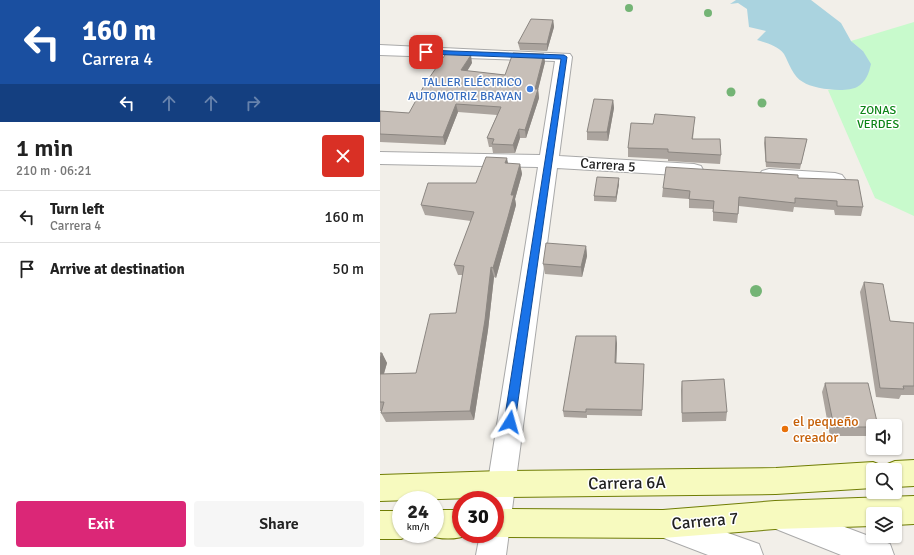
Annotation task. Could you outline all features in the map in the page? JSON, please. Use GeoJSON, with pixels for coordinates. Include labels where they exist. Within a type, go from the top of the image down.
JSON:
{"type":"FeatureCollection","features":[{"type":"Feature","properties":{"kind":"main road"},"geometry":{"type":"LineString","coordinates":[[902,474],[914,473]]}},
{"type":"Feature","properties":{"kind":"main road","name":"Carrera 6A"},"geometry":{"type":"LineString","coordinates":[[380,488],[501,484],[776,481],[866,475]]}},
{"type":"Feature","properties":{"kind":"main road","name":"Carrera 7"},"geometry":{"type":"LineString","coordinates":[[504,528],[663,524],[775,515],[914,510]]}},
{"type":"Feature","properties":{"kind":"main road"},"geometry":{"type":"LineString","coordinates":[[380,525],[392,525]]}},
{"type":"Feature","properties":{"kind":"street"},"geometry":{"type":"LineString","coordinates":[[380,50],[564,57],[500,491]]}},
{"type":"Feature","properties":{"kind":"street","name":"Carrera 5"},"geometry":{"type":"LineString","coordinates":[[380,158],[548,161],[715,172]]}},
{"type":"Feature","properties":{"kind":"street"},"geometry":{"type":"LineString","coordinates":[[755,174],[835,179]]}},
{"type":"Feature","properties":{"kind":"street"},"geometry":{"type":"LineString","coordinates":[[775,515],[879,555]]}},
{"type":"Feature","properties":{"kind":"street"},"geometry":{"type":"LineString","coordinates":[[663,524],[748,555]]}},
{"type":"Feature","properties":{"kind":"street"},"geometry":{"type":"LineString","coordinates":[[492,555],[493,543]]}},
{"type":"Feature","properties":{"kind":"green space","name":"ZONAS VERDES"},"geometry":{"type":"Polygon","coordinates":[[[914,22],[914,216],[875,198],[828,90],[856,87],[863,51],[851,41],[914,22]]]}},
{"type":"Feature","properties":{"kind":"water"},"geometry":{"type":"Polygon","coordinates":[[[736,0],[811,0],[841,23],[851,41],[863,51],[871,64],[867,77],[863,83],[857,87],[845,90],[814,87],[803,82],[794,73],[784,54],[779,49],[757,40],[766,31],[749,27],[747,9],[738,3],[730,4],[736,0]]]}},
{"type":"Feature","properties":{"kind":"building"},"geometry":{"type":"Polygon","coordinates":[[[531,19],[553,20],[547,44],[518,43],[531,19]]]}},
{"type":"Feature","properties":{"kind":"building"},"geometry":{"type":"Polygon","coordinates":[[[447,52],[471,55],[461,70],[505,75],[513,53],[544,54],[535,89],[538,89],[525,130],[519,129],[513,145],[492,144],[494,139],[487,138],[501,107],[456,104],[443,137],[380,134],[380,111],[409,113],[425,84],[447,52]]]}},
{"type":"Feature","properties":{"kind":"building"},"geometry":{"type":"Polygon","coordinates":[[[594,99],[613,100],[607,132],[587,132],[594,99]]]}},
{"type":"Feature","properties":{"kind":"building"},"geometry":{"type":"Polygon","coordinates":[[[655,114],[695,117],[692,139],[720,139],[721,155],[668,152],[668,149],[628,148],[631,123],[653,124],[655,114]]]}},
{"type":"Feature","properties":{"kind":"building"},"geometry":{"type":"Polygon","coordinates":[[[765,137],[807,139],[801,164],[766,162],[765,137]]]}},
{"type":"Feature","properties":{"kind":"building"},"geometry":{"type":"Polygon","coordinates":[[[486,157],[507,158],[505,163],[520,164],[511,195],[514,195],[508,217],[493,268],[491,267],[485,320],[470,411],[381,413],[384,402],[380,402],[380,374],[416,373],[430,314],[456,313],[464,266],[454,265],[474,212],[421,205],[428,183],[476,183],[486,157]]]}},
{"type":"Feature","properties":{"kind":"building"},"geometry":{"type":"Polygon","coordinates":[[[666,167],[798,175],[798,178],[858,180],[863,207],[837,206],[837,201],[795,198],[795,203],[739,197],[738,214],[713,212],[714,201],[689,199],[690,191],[663,188],[666,167]]]}},
{"type":"Feature","properties":{"kind":"building"},"geometry":{"type":"Polygon","coordinates":[[[597,177],[619,178],[616,197],[594,196],[597,177]]]}},
{"type":"Feature","properties":{"kind":"building"},"geometry":{"type":"Polygon","coordinates":[[[546,243],[586,246],[581,267],[543,264],[546,243]]]}},
{"type":"Feature","properties":{"kind":"building"},"geometry":{"type":"Polygon","coordinates":[[[864,282],[883,284],[890,321],[914,323],[914,386],[903,386],[904,389],[880,388],[864,282]]]}},
{"type":"Feature","properties":{"kind":"building"},"geometry":{"type":"Polygon","coordinates":[[[576,336],[616,336],[615,363],[644,364],[642,410],[586,409],[586,412],[563,411],[576,336]]]}},
{"type":"Feature","properties":{"kind":"building"},"geometry":{"type":"Polygon","coordinates":[[[724,379],[727,412],[682,413],[682,381],[724,379]]]}},
{"type":"Feature","properties":{"kind":"building"},"geometry":{"type":"Polygon","coordinates":[[[825,383],[868,383],[876,419],[866,419],[866,427],[834,427],[825,383]]]}},
{"type":"Feature","properties":{"kind":"place","name":"TALLER ELÉCTRICO AUTOMOTRIZ BRAYAN"},"geometry":{"type":"Point","coordinates":[530,89]}},
{"type":"Feature","properties":{"kind":"place","name":"el pequeño creador"},"geometry":{"type":"Point","coordinates":[785,429]}},
{"type":"Feature","properties":{"kind":"route"},"geometry":{"type":"LineString","coordinates":[[426,52],[564,57],[510,422]]}}]}
